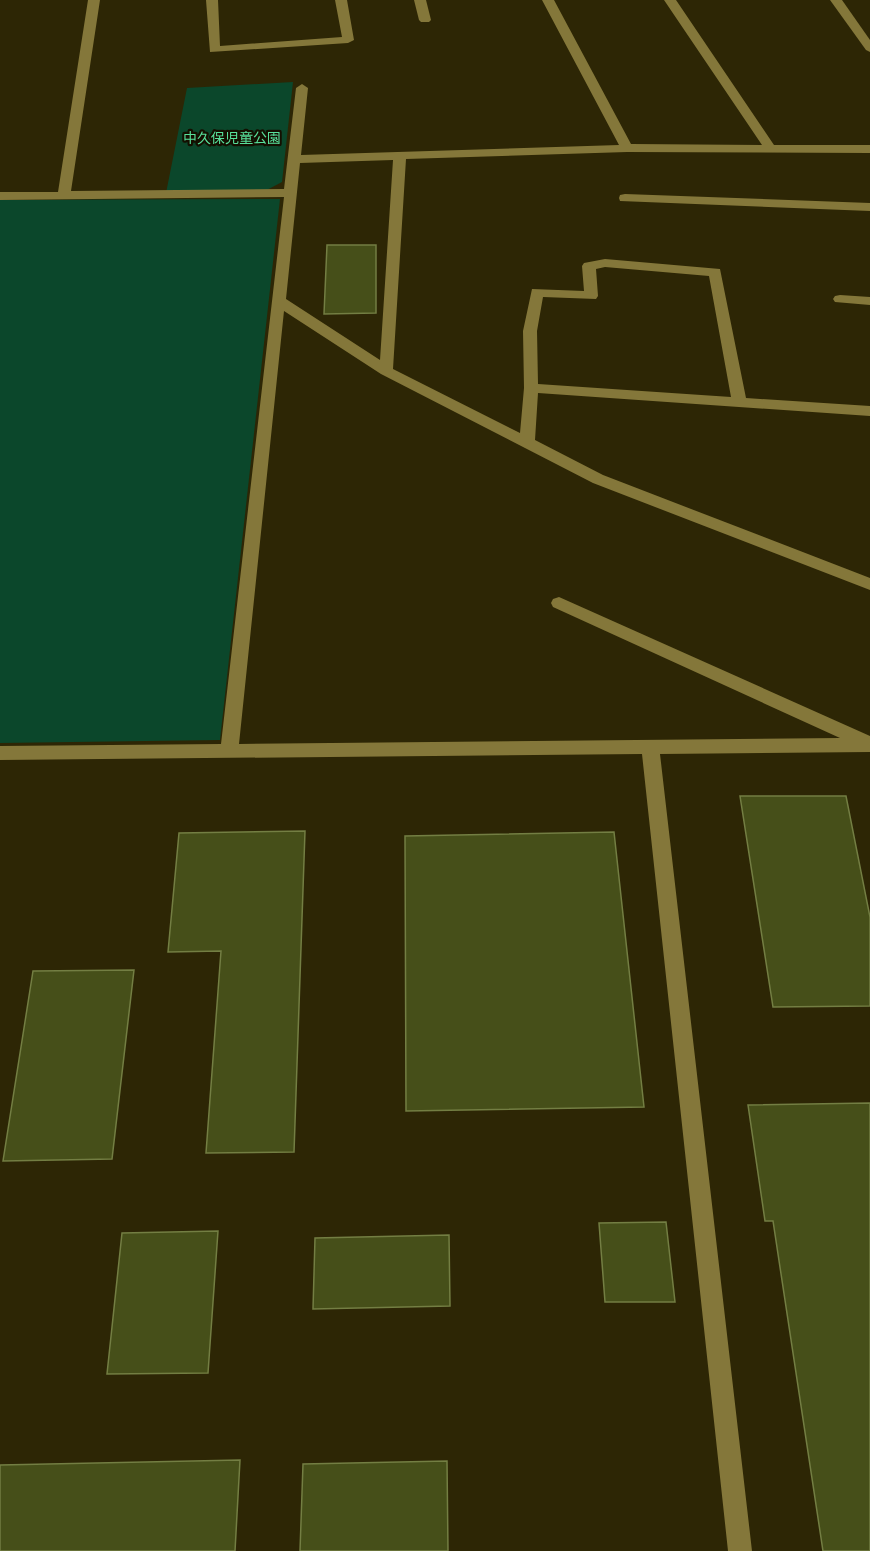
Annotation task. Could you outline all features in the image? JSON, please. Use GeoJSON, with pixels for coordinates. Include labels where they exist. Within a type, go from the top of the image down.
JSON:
{"type":"FeatureCollection","features":[{"type":"Feature","properties":{"kind":"street"},"geometry":{"type":"LineString","coordinates":[[64,196],[94,0]]}},
{"type":"Feature","properties":{"kind":"street"},"geometry":{"type":"LineString","coordinates":[[212,0],[214,50],[348,40],[341,0]]}},
{"type":"Feature","properties":{"kind":"street"},"geometry":{"type":"LineString","coordinates":[[420,0],[425,20]]}},
{"type":"Feature","properties":{"kind":"street"},"geometry":{"type":"LineString","coordinates":[[548,0],[627,148]]}},
{"type":"Feature","properties":{"kind":"street"},"geometry":{"type":"LineString","coordinates":[[670,0],[770,148]]}},
{"type":"Feature","properties":{"kind":"street"},"geometry":{"type":"LineString","coordinates":[[836,0],[870,48]]}},
{"type":"Feature","properties":{"kind":"street"},"geometry":{"type":"LineString","coordinates":[[230,751],[302,88]]}},
{"type":"Feature","properties":{"kind":"street"},"geometry":{"type":"LineString","coordinates":[[295,159],[627,148],[870,149]]}},
{"type":"Feature","properties":{"kind":"street"},"geometry":{"type":"LineString","coordinates":[[386,371],[400,156]]}},
{"type":"Feature","properties":{"kind":"street"},"geometry":{"type":"LineString","coordinates":[[0,196],[292,193]]}},
{"type":"Feature","properties":{"kind":"street"},"geometry":{"type":"LineString","coordinates":[[626,198],[870,207]]}},
{"type":"Feature","properties":{"kind":"street"},"geometry":{"type":"LineString","coordinates":[[527,443],[531,388],[530,332],[537,292],[591,296],[589,266],[605,263],[715,272],[739,402]]}},
{"type":"Feature","properties":{"kind":"street"},"geometry":{"type":"LineString","coordinates":[[840,298],[870,301]]}},
{"type":"Feature","properties":{"kind":"street"},"geometry":{"type":"LineString","coordinates":[[280,302],[386,371],[598,479],[870,584]]}},
{"type":"Feature","properties":{"kind":"street"},"geometry":{"type":"LineString","coordinates":[[531,388],[870,411]]}},
{"type":"Feature","properties":{"kind":"street"},"geometry":{"type":"LineString","coordinates":[[559,603],[870,745]]}},
{"type":"Feature","properties":{"kind":"street"},"geometry":{"type":"LineString","coordinates":[[0,753],[870,745]]}},
{"type":"Feature","properties":{"kind":"street"},"geometry":{"type":"LineString","coordinates":[[650,747],[740,1551]]}},
{"type":"Feature","properties":{"kind":"green space","name":"中久保児童公園"},"geometry":{"type":"Polygon","coordinates":[[[293,82],[282,182],[263,192],[166,193],[187,88],[293,82]]]}},
{"type":"Feature","properties":{"kind":"green space"},"geometry":{"type":"Polygon","coordinates":[[[280,199],[220,740],[0,743],[0,200],[280,199]]]}},
{"type":"Feature","properties":{"kind":"building"},"geometry":{"type":"Polygon","coordinates":[[[327,245],[376,245],[376,313],[324,314],[327,245]]]}},
{"type":"Feature","properties":{"kind":"building"},"geometry":{"type":"Polygon","coordinates":[[[740,796],[846,796],[870,917],[870,1006],[773,1007],[740,796]]]}},
{"type":"Feature","properties":{"kind":"building"},"geometry":{"type":"Polygon","coordinates":[[[305,831],[294,1152],[206,1153],[221,951],[168,952],[179,833],[305,831]]]}},
{"type":"Feature","properties":{"kind":"building"},"geometry":{"type":"Polygon","coordinates":[[[614,832],[644,1107],[406,1111],[405,836],[614,832]]]}},
{"type":"Feature","properties":{"kind":"building"},"geometry":{"type":"Polygon","coordinates":[[[134,970],[112,1159],[3,1161],[33,971],[134,970]]]}},
{"type":"Feature","properties":{"kind":"building"},"geometry":{"type":"Polygon","coordinates":[[[870,1103],[870,1551],[823,1551],[773,1221],[765,1221],[748,1105],[870,1103]]]}},
{"type":"Feature","properties":{"kind":"building"},"geometry":{"type":"Polygon","coordinates":[[[666,1222],[675,1302],[605,1302],[599,1223],[666,1222]]]}},
{"type":"Feature","properties":{"kind":"building"},"geometry":{"type":"Polygon","coordinates":[[[218,1231],[208,1373],[107,1374],[122,1233],[218,1231]]]}},
{"type":"Feature","properties":{"kind":"building"},"geometry":{"type":"Polygon","coordinates":[[[449,1235],[450,1306],[313,1309],[315,1238],[449,1235]]]}},
{"type":"Feature","properties":{"kind":"building"},"geometry":{"type":"Polygon","coordinates":[[[240,1460],[235,1551],[0,1551],[0,1465],[240,1460]]]}},
{"type":"Feature","properties":{"kind":"building"},"geometry":{"type":"Polygon","coordinates":[[[447,1461],[448,1551],[300,1551],[303,1464],[447,1461]]]}}]}
